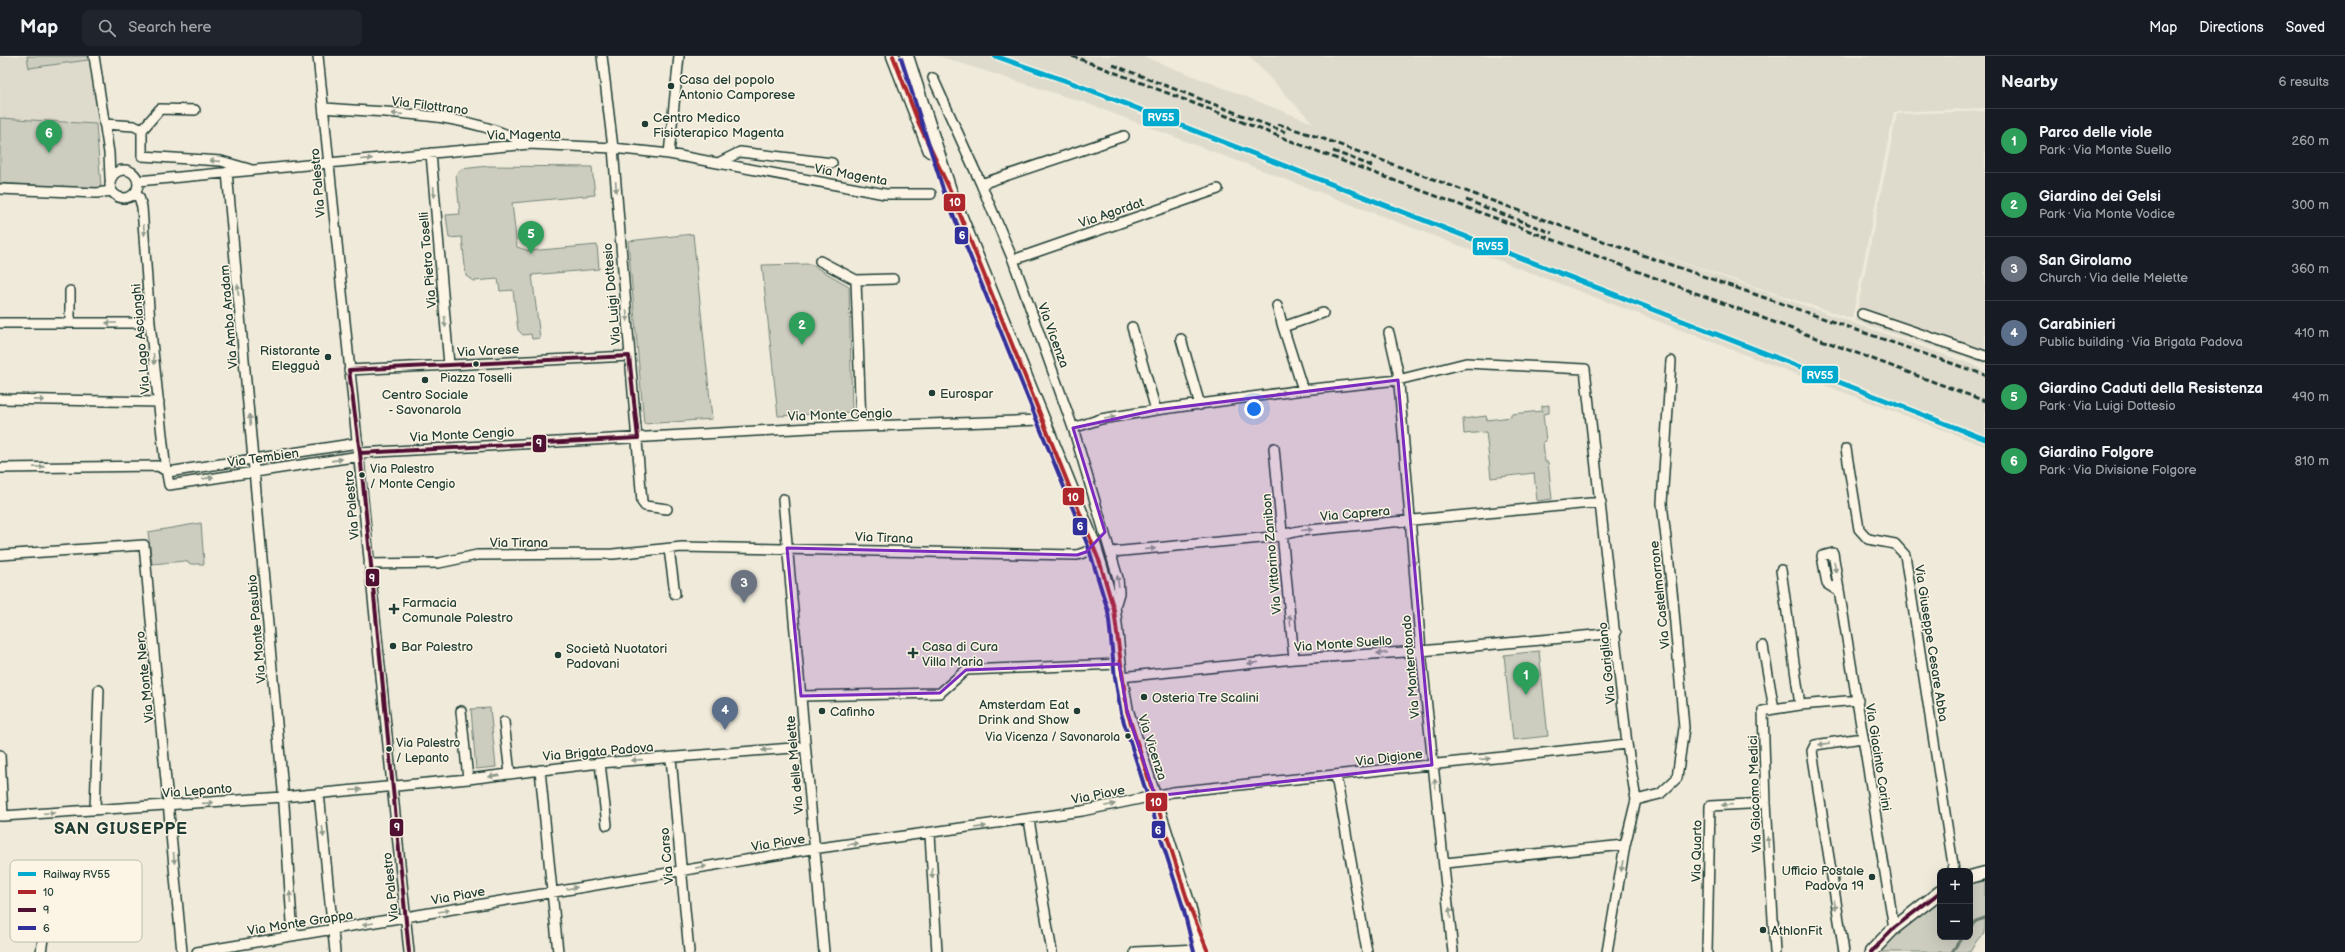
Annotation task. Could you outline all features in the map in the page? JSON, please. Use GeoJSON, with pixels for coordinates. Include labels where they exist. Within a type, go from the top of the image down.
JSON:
{"type":"FeatureCollection","features":[{"type":"Feature","properties":{"kind":"main road"},"geometry":{"type":"LineString","coordinates":[[893,56],[930,152],[950,190]]}},
{"type":"Feature","properties":{"kind":"main road"},"geometry":{"type":"LineString","coordinates":[[907,56],[950,190]]}},
{"type":"Feature","properties":{"kind":"main road","name":"Via Vicenza"},"geometry":{"type":"LineString","coordinates":[[950,190],[1042,420],[1094,544],[1114,610],[1119,664],[1129,718],[1190,905],[1202,951]]}},
{"type":"Feature","properties":{"kind":"main road"},"geometry":{"type":"LineString","coordinates":[[1973,876],[1985,873]]}},
{"type":"Feature","properties":{"kind":"main road"},"geometry":{"type":"LineString","coordinates":[[1871,952],[1894,928],[1937,894]]}},
{"type":"Feature","properties":{"kind":"street"},"geometry":{"type":"LineString","coordinates":[[94,56],[109,154],[111,191]]}},
{"type":"Feature","properties":{"kind":"street","name":"Via Palestro"},"geometry":{"type":"LineString","coordinates":[[318,56],[409,952]]}},
{"type":"Feature","properties":{"kind":"street","name":"Via Luigi Dottesio"},"geometry":{"type":"LineString","coordinates":[[602,56],[613,148],[629,356],[638,438]]}},
{"type":"Feature","properties":{"kind":"street"},"geometry":{"type":"LineString","coordinates":[[669,154],[679,56]]}},
{"type":"Feature","properties":{"kind":"street","name":"Via Vicenza"},"geometry":{"type":"LineString","coordinates":[[933,78],[981,184],[1013,260],[1073,428],[1112,552],[1119,593],[1114,610]]}},
{"type":"Feature","properties":{"kind":"street","name":"Via Filottrano"},"geometry":{"type":"LineString","coordinates":[[324,108],[466,121],[509,134],[529,144]]}},
{"type":"Feature","properties":{"kind":"street"},"geometry":{"type":"LineString","coordinates":[[196,110],[160,109],[142,130],[142,156],[221,162],[253,170]]}},
{"type":"Feature","properties":{"kind":"street"},"geometry":{"type":"LineString","coordinates":[[104,124],[134,126],[142,130]]}},
{"type":"Feature","properties":{"kind":"street"},"geometry":{"type":"LineString","coordinates":[[981,184],[1124,136]]}},
{"type":"Feature","properties":{"kind":"street","name":"Via Magenta"},"geometry":{"type":"LineString","coordinates":[[138,181],[529,144],[613,148],[669,154],[720,162],[885,194],[912,196],[931,194]]}},
{"type":"Feature","properties":{"kind":"street","name":"Via Magenta"},"geometry":{"type":"LineString","coordinates":[[720,162],[740,152],[832,162]]}},
{"type":"Feature","properties":{"kind":"street","name":"Via Pietro Toselli"},"geometry":{"type":"LineString","coordinates":[[431,153],[449,365]]}},
{"type":"Feature","properties":{"kind":"street"},"geometry":{"type":"LineString","coordinates":[[0,189],[97,193],[111,191],[122,198],[135,193],[138,181],[134,174],[124,169],[109,154]]}},
{"type":"Feature","properties":{"kind":"street"},"geometry":{"type":"LineString","coordinates":[[110,178],[116,171],[124,169]]}},
{"type":"Feature","properties":{"kind":"street","name":"Via Amba Aradam"},"geometry":{"type":"LineString","coordinates":[[227,172],[254,458]]}},
{"type":"Feature","properties":{"kind":"street","name":"Via Agordat"},"geometry":{"type":"LineString","coordinates":[[1013,260],[1218,189]]}},
{"type":"Feature","properties":{"kind":"street","name":"Via Lago Ascianghi"},"geometry":{"type":"LineString","coordinates":[[135,193],[139,197],[142,207],[150,323],[165,463],[168,472],[169,484]]}},
{"type":"Feature","properties":{"kind":"street"},"geometry":{"type":"LineString","coordinates":[[820,261],[856,280],[894,279]]}},
{"type":"Feature","properties":{"kind":"street"},"geometry":{"type":"LineString","coordinates":[[856,280],[861,426]]}},
{"type":"Feature","properties":{"kind":"street"},"geometry":{"type":"LineString","coordinates":[[70,292],[70,323]]}},
{"type":"Feature","properties":{"kind":"street"},"geometry":{"type":"LineString","coordinates":[[1277,306],[1303,390]]}},
{"type":"Feature","properties":{"kind":"street"},"geometry":{"type":"LineString","coordinates":[[1283,327],[1323,313]]}},
{"type":"Feature","properties":{"kind":"street"},"geometry":{"type":"LineString","coordinates":[[1862,314],[1985,356]]}},
{"type":"Feature","properties":{"kind":"street"},"geometry":{"type":"LineString","coordinates":[[0,322],[150,323]]}},
{"type":"Feature","properties":{"kind":"street"},"geometry":{"type":"LineString","coordinates":[[1132,328],[1156,410]]}},
{"type":"Feature","properties":{"kind":"street","name":"Via Monterotondo"},"geometry":{"type":"LineString","coordinates":[[1389,333],[1398,380],[1421,651],[1432,765],[1445,863],[1453,952]]}},
{"type":"Feature","properties":{"kind":"street"},"geometry":{"type":"LineString","coordinates":[[1181,339],[1200,405]]}},
{"type":"Feature","properties":{"kind":"street","name":"Via Varese"},"geometry":{"type":"LineString","coordinates":[[349,370],[629,356]]}},
{"type":"Feature","properties":{"kind":"street","name":"Via Castelmorrone"},"geometry":{"type":"LineString","coordinates":[[1636,800],[1660,794],[1677,778],[1684,728],[1673,600],[1662,503],[1671,362]]}},
{"type":"Feature","properties":{"kind":"street","name":"Via Garigliano"},"geometry":{"type":"LineString","coordinates":[[1398,380],[1466,363],[1585,369],[1628,744],[1636,800],[1625,845],[1607,952]]}},
{"type":"Feature","properties":{"kind":"street"},"geometry":{"type":"LineString","coordinates":[[1073,428],[1101,420],[1156,410],[1303,390],[1398,380]]}},
{"type":"Feature","properties":{"kind":"street"},"geometry":{"type":"LineString","coordinates":[[0,399],[159,402]]}},
{"type":"Feature","properties":{"kind":"street","name":"Via Monte Cengio"},"geometry":{"type":"LineString","coordinates":[[359,450],[638,438],[861,426],[1042,420]]}},
{"type":"Feature","properties":{"kind":"street"},"geometry":{"type":"LineString","coordinates":[[638,438],[643,504],[651,508],[668,508]]}},
{"type":"Feature","properties":{"kind":"street","name":"Via Vittorino Zanibon"},"geometry":{"type":"LineString","coordinates":[[1274,448],[1294,659]]}},
{"type":"Feature","properties":{"kind":"street","name":"Via Giuseppe Cesare Abba"},"geometry":{"type":"LineString","coordinates":[[1846,449],[1859,529],[1868,539],[1895,544],[1905,555],[1954,868]]}},
{"type":"Feature","properties":{"kind":"street","name":"Via Tembien"},"geometry":{"type":"LineString","coordinates":[[168,472],[254,458],[359,450]]}},
{"type":"Feature","properties":{"kind":"street","name":"Via Tembien"},"geometry":{"type":"LineString","coordinates":[[169,484],[255,471],[359,450]]}},
{"type":"Feature","properties":{"kind":"street","name":"Via Monte Pasubio"},"geometry":{"type":"LineString","coordinates":[[254,458],[283,797],[293,936]]}},
{"type":"Feature","properties":{"kind":"street"},"geometry":{"type":"LineString","coordinates":[[0,468],[158,466],[168,472]]}},
{"type":"Feature","properties":{"kind":"street","name":"Via delle Melette"},"geometry":{"type":"LineString","coordinates":[[784,499],[787,548],[824,952]]}},
{"type":"Feature","properties":{"kind":"street","name":"Via Caprera"},"geometry":{"type":"LineString","coordinates":[[1112,552],[1282,535],[1299,531],[1411,522],[1601,502]]}},
{"type":"Feature","properties":{"kind":"street","name":"Via Tirana"},"geometry":{"type":"LineString","coordinates":[[369,564],[439,563],[477,555],[587,555],[682,547],[787,548],[1045,555],[1082,554],[1094,544]]}},
{"type":"Feature","properties":{"kind":"street","name":"Via Monte Nero"},"geometry":{"type":"LineString","coordinates":[[0,555],[144,545],[182,952]]}},
{"type":"Feature","properties":{"kind":"street"},"geometry":{"type":"LineString","coordinates":[[670,549],[675,594]]}},
{"type":"Feature","properties":{"kind":"street"},"geometry":{"type":"LineString","coordinates":[[1782,570],[1800,705]]}},
{"type":"Feature","properties":{"kind":"street","name":"Via Giacinto Carini"},"geometry":{"type":"LineString","coordinates":[[1838,591],[1858,700],[1862,738],[1894,928]]}},
{"type":"Feature","properties":{"kind":"street","name":"Via Monte Suello"},"geometry":{"type":"LineString","coordinates":[[1121,677],[1294,659],[1421,651],[1616,633]]}},
{"type":"Feature","properties":{"kind":"street"},"geometry":{"type":"LineString","coordinates":[[1763,646],[1774,709],[1800,705],[1858,700]]}},
{"type":"Feature","properties":{"kind":"street"},"geometry":{"type":"LineString","coordinates":[[801,696],[940,693],[966,670],[1119,664]]}},
{"type":"Feature","properties":{"kind":"street"},"geometry":{"type":"LineString","coordinates":[[95,810],[99,690]]}},
{"type":"Feature","properties":{"kind":"street","name":"Via Giacomo Medici"},"geometry":{"type":"LineString","coordinates":[[1774,709],[1763,711],[1766,803],[1775,952]]}},
{"type":"Feature","properties":{"kind":"street"},"geometry":{"type":"LineString","coordinates":[[461,711],[468,779]]}},
{"type":"Feature","properties":{"kind":"street"},"geometry":{"type":"LineString","coordinates":[[504,722],[510,774]]}},
{"type":"Feature","properties":{"kind":"street"},"geometry":{"type":"LineString","coordinates":[[1844,952],[1812,751],[1815,745],[1862,738]]}},
{"type":"Feature","properties":{"kind":"street","name":"Via Digione"},"geometry":{"type":"LineString","coordinates":[[1155,796],[1628,744]]}},
{"type":"Feature","properties":{"kind":"street","name":"Via Brigata Padova"},"geometry":{"type":"LineString","coordinates":[[393,787],[600,763],[805,747]]}},
{"type":"Feature","properties":{"kind":"street"},"geometry":{"type":"LineString","coordinates":[[0,755],[1,816]]}},
{"type":"Feature","properties":{"kind":"street","name":"Via Carso"},"geometry":{"type":"LineString","coordinates":[[671,758],[680,870],[689,952]]}},
{"type":"Feature","properties":{"kind":"street"},"geometry":{"type":"LineString","coordinates":[[600,763],[607,825]]}},
{"type":"Feature","properties":{"kind":"street"},"geometry":{"type":"LineString","coordinates":[[540,770],[558,952]]}},
{"type":"Feature","properties":{"kind":"street"},"geometry":{"type":"LineString","coordinates":[[1336,776],[1367,952]]}},
{"type":"Feature","properties":{"kind":"street","name":"Via Lepanto"},"geometry":{"type":"LineString","coordinates":[[1,816],[169,806],[393,787]]}},
{"type":"Feature","properties":{"kind":"street"},"geometry":{"type":"LineString","coordinates":[[319,793],[335,952]]}},
{"type":"Feature","properties":{"kind":"street","name":"Via Piave"},"geometry":{"type":"LineString","coordinates":[[406,918],[680,870],[814,849],[1030,820],[1155,796]]}},
{"type":"Feature","properties":{"kind":"street","name":"Via Quarto"},"geometry":{"type":"LineString","coordinates":[[1708,952],[1708,857],[1710,806],[1766,803]]}},
{"type":"Feature","properties":{"kind":"street"},"geometry":{"type":"LineString","coordinates":[[1030,820],[1052,952]]}},
{"type":"Feature","properties":{"kind":"street"},"geometry":{"type":"LineString","coordinates":[[930,834],[937,952]]}},
{"type":"Feature","properties":{"kind":"street"},"geometry":{"type":"LineString","coordinates":[[1445,863],[1625,845]]}},
{"type":"Feature","properties":{"kind":"street","name":"Via Monte Grappa"},"geometry":{"type":"LineString","coordinates":[[197,952],[406,918]]}},
{"type":"Feature","properties":{"kind":"street"},"geometry":{"type":"LineString","coordinates":[[41,952],[42,942]]}},
{"type":"Feature","properties":{"kind":"street"},"geometry":{"type":"LineString","coordinates":[[1135,952],[1202,951]]}},
{"type":"Feature","properties":{"kind":"highlighted area"},"geometry":{"type":"Polygon","coordinates":[[[1398,380],[1432,765],[1155,796],[1127,711],[1119,664],[966,670],[940,693],[801,696],[787,548],[1077,555],[1086,552],[1105,532],[1073,428],[1156,410],[1398,380]]]}},
{"type":"Feature","properties":{"kind":"shaded area"},"geometry":{"type":"Polygon","coordinates":[[[0,56],[87,56],[100,124],[0,118],[0,56]]]}},
{"type":"Feature","properties":{"kind":"shaded area"},"geometry":{"type":"Polygon","coordinates":[[[27,56],[87,56],[88,60],[29,68],[27,56]]]}},
{"type":"Feature","properties":{"kind":"shaded area"},"geometry":{"type":"Polygon","coordinates":[[[938,56],[1142,56],[1313,123],[1249,56],[1985,56],[1985,108],[1894,112],[1852,319],[1640,248],[1974,365],[1985,372],[1985,446],[1083,102],[938,56]]]}},
{"type":"Feature","properties":{"kind":"shaded area"},"geometry":{"type":"Polygon","coordinates":[[[1985,111],[1985,364],[1855,321],[1897,114],[1985,111]]]}},
{"type":"Feature","properties":{"kind":"shaded area"},"geometry":{"type":"Polygon","coordinates":[[[0,118],[96,124],[101,186],[98,189],[0,183],[0,118]]]}},
{"type":"Feature","properties":{"kind":"shaded area"},"geometry":{"type":"Polygon","coordinates":[[[488,166],[592,167],[595,195],[512,203],[517,247],[529,251],[597,245],[599,269],[532,275],[540,338],[532,339],[531,334],[523,335],[518,330],[513,290],[500,291],[498,279],[473,281],[466,276],[462,237],[449,238],[446,215],[460,214],[456,174],[461,169],[488,166]]]}},
{"type":"Feature","properties":{"kind":"shaded area"},"geometry":{"type":"Polygon","coordinates":[[[693,234],[712,419],[644,424],[628,241],[693,234]]]}},
{"type":"Feature","properties":{"kind":"shaded area"},"geometry":{"type":"Polygon","coordinates":[[[810,264],[849,286],[852,412],[778,416],[762,265],[810,264]]]}},
{"type":"Feature","properties":{"kind":"shaded area"},"geometry":{"type":"Polygon","coordinates":[[[1549,405],[1549,413],[1543,414],[1546,441],[1543,442],[1545,462],[1548,462],[1552,499],[1537,501],[1534,473],[1491,478],[1486,432],[1464,434],[1463,419],[1486,416],[1487,420],[1511,417],[1511,414],[1542,411],[1542,406],[1549,405]]]}},
{"type":"Feature","properties":{"kind":"shaded area"},"geometry":{"type":"Polygon","coordinates":[[[201,523],[204,564],[191,564],[185,561],[152,564],[148,532],[201,523]]]}},
{"type":"Feature","properties":{"kind":"shaded area"},"geometry":{"type":"Polygon","coordinates":[[[1539,651],[1548,736],[1513,740],[1504,655],[1539,651]]]}},
{"type":"Feature","properties":{"kind":"shaded area"},"geometry":{"type":"Polygon","coordinates":[[[490,708],[496,767],[476,769],[471,709],[490,708]]]}},
{"type":"Feature","properties":{"kind":"shaded area"},"geometry":{"type":"Polygon","coordinates":[[[1985,881],[1985,934],[1977,940],[1970,952],[1876,952],[1903,927],[1937,902],[1937,940],[1973,940],[1973,883],[1985,881]]]}},
{"type":"Feature","properties":{"kind":"waterway"},"geometry":{"type":"LineString","coordinates":[[1973,924],[1976,921],[1985,918]]}},
{"type":"Feature","properties":{"kind":"waterway"},"geometry":{"type":"LineString","coordinates":[[1952,952],[1960,940]]}},
{"type":"Feature","properties":{"kind":"railway"},"geometry":{"type":"LineString","coordinates":[[1072,56],[1353,165],[1985,401]]}},
{"type":"Feature","properties":{"kind":"railway"},"geometry":{"type":"LineString","coordinates":[[1113,65],[1285,132]]}},
{"type":"Feature","properties":{"kind":"railway"},"geometry":{"type":"LineString","coordinates":[[1278,124],[1321,138],[1580,233],[1985,375]]}},
{"type":"Feature","properties":{"kind":"railway"},"geometry":{"type":"LineString","coordinates":[[1333,151],[1372,166]]}},
{"type":"Feature","properties":{"kind":"railway"},"geometry":{"type":"LineString","coordinates":[[1466,200],[1552,233]]}},
{"type":"Feature","properties":{"kind":"rail line","name":"RV55"},"geometry":{"type":"LineString","coordinates":[[995,56],[1072,83],[1985,439]]}},
{"type":"Feature","properties":{"kind":"transit line","name":"10"},"geometry":{"type":"LineString","coordinates":[[893,56],[919,124],[950,190],[1100,563],[1114,610],[1127,711],[1189,905],[1208,952]]}},
{"type":"Feature","properties":{"kind":"transit line","name":"6"},"geometry":{"type":"LineString","coordinates":[[901,58],[944,192],[1088,546],[1108,611],[1115,678],[1121,713],[1183,907],[1194,952]]}},
{"type":"Feature","properties":{"kind":"transit line","name":"9"},"geometry":{"type":"LineString","coordinates":[[629,356],[638,438],[360,453],[349,370],[629,356]]}},
{"type":"Feature","properties":{"kind":"transit line","name":"9"},"geometry":{"type":"LineString","coordinates":[[360,453],[409,952]]}},
{"type":"Feature","properties":{"kind":"transit line","name":"9"},"geometry":{"type":"LineString","coordinates":[[1871,952],[1894,928],[1937,894]]}},
{"type":"Feature","properties":{"kind":"place","name":"Casa del popolo Antonio Camporese"},"geometry":{"type":"Point","coordinates":[671,86]}},
{"type":"Feature","properties":{"kind":"place","name":"Centro Medico Fisioterapico Magenta"},"geometry":{"type":"Point","coordinates":[645,124]}},
{"type":"Feature","properties":{"kind":"place","name":"Giardino Folgore"},"geometry":{"type":"Point","coordinates":[49,153]}},
{"type":"Feature","properties":{"kind":"place","name":"Giardino Caduti della Resistenza"},"geometry":{"type":"Point","coordinates":[531,254]}},
{"type":"Feature","properties":{"kind":"place","name":"Giardino dei Gelsi"},"geometry":{"type":"Point","coordinates":[802,345]}},
{"type":"Feature","properties":{"kind":"place","name":"Ristorante Elegguà"},"geometry":{"type":"Point","coordinates":[328,357]}},
{"type":"Feature","properties":{"kind":"place","name":"Piazza Toselli"},"geometry":{"type":"Point","coordinates":[476,364]}},
{"type":"Feature","properties":{"kind":"place","name":"Centro Sociale - Savonarola"},"geometry":{"type":"Point","coordinates":[425,380]}},
{"type":"Feature","properties":{"kind":"place","name":"Eurospar"},"geometry":{"type":"Point","coordinates":[932,393]}},
{"type":"Feature","properties":{"kind":"place","name":"Via Palestro / Monte Cengio"},"geometry":{"type":"Point","coordinates":[362,475]}},
{"type":"Feature","properties":{"kind":"place","name":"San Girolamo"},"geometry":{"type":"Point","coordinates":[744,603]}},
{"type":"Feature","properties":{"kind":"place","name":"Farmacia Comunale Palestro"},"geometry":{"type":"Point","coordinates":[394,609]}},
{"type":"Feature","properties":{"kind":"place","name":"Bar Palestro"},"geometry":{"type":"Point","coordinates":[393,646]}},
{"type":"Feature","properties":{"kind":"place","name":"Casa di Cura Villa Maria"},"geometry":{"type":"Point","coordinates":[913,653]}},
{"type":"Feature","properties":{"kind":"place","name":"Società Nuotatori Padovani"},"geometry":{"type":"Point","coordinates":[558,655]}},
{"type":"Feature","properties":{"kind":"place","name":"Parco delle viole"},"geometry":{"type":"Point","coordinates":[1526,695]}},
{"type":"Feature","properties":{"kind":"place","name":"Osteria Tre Scalini"},"geometry":{"type":"Point","coordinates":[1144,697]}},
{"type":"Feature","properties":{"kind":"place","name":"Cafinho"},"geometry":{"type":"Point","coordinates":[822,711]}},
{"type":"Feature","properties":{"kind":"place","name":"Amsterdam Eat Drink and Show"},"geometry":{"type":"Point","coordinates":[1077,711]}},
{"type":"Feature","properties":{"kind":"place","name":"Carabinieri"},"geometry":{"type":"Point","coordinates":[725,730]}},
{"type":"Feature","properties":{"kind":"place","name":"Via Vicenza / Savonarola"},"geometry":{"type":"Point","coordinates":[1128,736]}},
{"type":"Feature","properties":{"kind":"place","name":"Via Palestro / Lepanto"},"geometry":{"type":"Point","coordinates":[389,749]}},
{"type":"Feature","properties":{"kind":"place","name":"Ufficio Postale Padova 19"},"geometry":{"type":"Point","coordinates":[1872,877]}},
{"type":"Feature","properties":{"kind":"place","name":"AthlonFit"},"geometry":{"type":"Point","coordinates":[1763,930]}},
{"type":"Feature","properties":{"kind":"district","name":"SAN GIUSEPPE"},"geometry":{"type":"Point","coordinates":[121,828]}}]}
